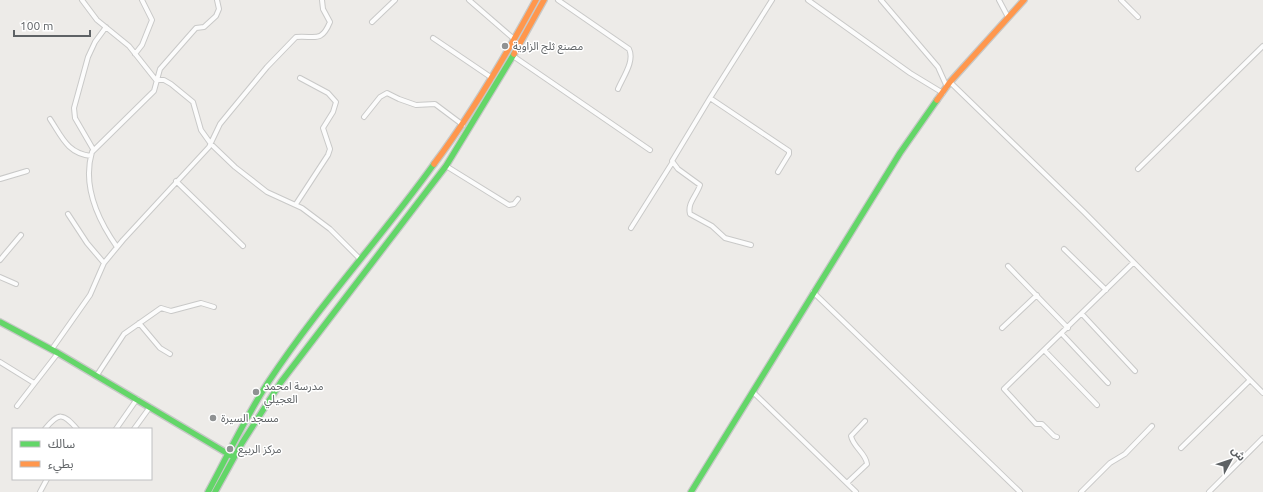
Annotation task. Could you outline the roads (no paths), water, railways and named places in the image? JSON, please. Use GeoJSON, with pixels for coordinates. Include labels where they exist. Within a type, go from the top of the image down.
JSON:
{"type":"FeatureCollection","features":[{"type":"Feature","properties":{"kind":"main road"},"geometry":{"type":"LineString","coordinates":[[215,492],[231,456],[270,380],[317,313],[404,207],[463,125],[492,78],[536,0]]}},
{"type":"Feature","properties":{"kind":"main road"},"geometry":{"type":"LineString","coordinates":[[208,492],[281,382],[446,166],[514,56],[544,0]]}},
{"type":"Feature","properties":{"kind":"main road"},"geometry":{"type":"LineString","coordinates":[[691,492],[900,153],[949,85],[1024,0]]}},
{"type":"Feature","properties":{"kind":"main road"},"geometry":{"type":"LineString","coordinates":[[0,322],[55,351],[231,456]]}},
{"type":"Feature","properties":{"kind":"street"},"geometry":{"type":"LineString","coordinates":[[82,0],[94,16],[122,39],[156,80]]}},
{"type":"Feature","properties":{"kind":"street"},"geometry":{"type":"LineString","coordinates":[[135,54],[142,45],[152,20],[142,0]]}},
{"type":"Feature","properties":{"kind":"street"},"geometry":{"type":"LineString","coordinates":[[117,247],[103,226],[91,197],[91,156],[93,149],[154,92],[156,80],[160,70],[196,28],[204,27],[216,16],[219,9],[218,0]]}},
{"type":"Feature","properties":{"kind":"street"},"geometry":{"type":"LineString","coordinates":[[16,406],[34,383],[55,351],[90,295],[104,263],[117,247],[211,144],[220,124],[292,39],[300,37],[316,38],[326,31],[330,22],[323,9],[322,0]]}},
{"type":"Feature","properties":{"kind":"street"},"geometry":{"type":"LineString","coordinates":[[372,22],[394,0]]}},
{"type":"Feature","properties":{"kind":"street"},"geometry":{"type":"LineString","coordinates":[[469,0],[514,39]]}},
{"type":"Feature","properties":{"kind":"street"},"geometry":{"type":"LineString","coordinates":[[558,0],[629,49],[631,61],[618,89]]}},
{"type":"Feature","properties":{"kind":"street"},"geometry":{"type":"LineString","coordinates":[[631,228],[772,0]]}},
{"type":"Feature","properties":{"kind":"street"},"geometry":{"type":"LineString","coordinates":[[808,0],[910,74],[943,93]]}},
{"type":"Feature","properties":{"kind":"street"},"geometry":{"type":"LineString","coordinates":[[880,0],[938,67],[949,85],[1084,212],[1263,393]]}},
{"type":"Feature","properties":{"kind":"street"},"geometry":{"type":"LineString","coordinates":[[998,0],[1008,17]]}},
{"type":"Feature","properties":{"kind":"street"},"geometry":{"type":"LineString","coordinates":[[1121,0],[1138,17]]}},
{"type":"Feature","properties":{"kind":"street"},"geometry":{"type":"LineString","coordinates":[[93,149],[75,118],[74,108],[88,57],[95,42],[106,27]]}},
{"type":"Feature","properties":{"kind":"street"},"geometry":{"type":"LineString","coordinates":[[433,38],[492,78]]}},
{"type":"Feature","properties":{"kind":"street"},"geometry":{"type":"LineString","coordinates":[[1138,169],[1263,46]]}},
{"type":"Feature","properties":{"kind":"street"},"geometry":{"type":"LineString","coordinates":[[514,56],[650,150]]}},
{"type":"Feature","properties":{"kind":"street"},"geometry":{"type":"LineString","coordinates":[[296,204],[328,155],[330,148],[323,128],[336,105],[335,99],[328,93],[300,78]]}},
{"type":"Feature","properties":{"kind":"street"},"geometry":{"type":"LineString","coordinates":[[156,80],[164,80],[171,84],[193,102],[199,125],[211,144],[235,167],[258,186],[296,204],[330,229],[360,259]]}},
{"type":"Feature","properties":{"kind":"street"},"geometry":{"type":"LineString","coordinates":[[364,117],[380,97],[387,93],[416,105],[435,104],[463,125]]}},
{"type":"Feature","properties":{"kind":"street"},"geometry":{"type":"LineString","coordinates":[[710,98],[789,151],[789,154],[778,172]]}},
{"type":"Feature","properties":{"kind":"street"},"geometry":{"type":"LineString","coordinates":[[50,119],[67,146],[79,155],[91,156]]}},
{"type":"Feature","properties":{"kind":"street"},"geometry":{"type":"LineString","coordinates":[[672,163],[700,185],[691,201],[689,209],[690,214],[712,226],[725,238],[751,245]]}},
{"type":"Feature","properties":{"kind":"street"},"geometry":{"type":"LineString","coordinates":[[446,166],[509,205],[514,204],[518,199]]}},
{"type":"Feature","properties":{"kind":"street"},"geometry":{"type":"LineString","coordinates":[[0,179],[27,171]]}},
{"type":"Feature","properties":{"kind":"street"},"geometry":{"type":"LineString","coordinates":[[176,181],[243,246]]}},
{"type":"Feature","properties":{"kind":"street"},"geometry":{"type":"LineString","coordinates":[[68,214],[87,243],[104,263]]}},
{"type":"Feature","properties":{"kind":"street"},"geometry":{"type":"LineString","coordinates":[[0,260],[22,235]]}},
{"type":"Feature","properties":{"kind":"street"},"geometry":{"type":"LineString","coordinates":[[1064,249],[1106,290]]}},
{"type":"Feature","properties":{"kind":"street"},"geometry":{"type":"LineString","coordinates":[[1057,437],[1054,436],[1042,424],[1036,424],[1004,389],[1133,263]]}},
{"type":"Feature","properties":{"kind":"street"},"geometry":{"type":"LineString","coordinates":[[1008,266],[1068,328]]}},
{"type":"Feature","properties":{"kind":"street"},"geometry":{"type":"LineString","coordinates":[[0,277],[16,284]]}},
{"type":"Feature","properties":{"kind":"street"},"geometry":{"type":"LineString","coordinates":[[813,292],[1020,492]]}},
{"type":"Feature","properties":{"kind":"street"},"geometry":{"type":"LineString","coordinates":[[1002,328],[1037,295]]}},
{"type":"Feature","properties":{"kind":"street"},"geometry":{"type":"LineString","coordinates":[[97,376],[124,334],[161,308],[172,311],[201,303],[214,307]]}},
{"type":"Feature","properties":{"kind":"street"},"geometry":{"type":"LineString","coordinates":[[1082,314],[1135,371]]}},
{"type":"Feature","properties":{"kind":"street"},"geometry":{"type":"LineString","coordinates":[[140,323],[160,348],[170,354]]}},
{"type":"Feature","properties":{"kind":"street"},"geometry":{"type":"LineString","coordinates":[[1062,334],[1108,383]]}},
{"type":"Feature","properties":{"kind":"street"},"geometry":{"type":"LineString","coordinates":[[1044,350],[1097,405]]}},
{"type":"Feature","properties":{"kind":"street"},"geometry":{"type":"LineString","coordinates":[[0,362],[34,383]]}},
{"type":"Feature","properties":{"kind":"street"},"geometry":{"type":"LineString","coordinates":[[1181,448],[1250,380]]}},
{"type":"Feature","properties":{"kind":"street"},"geometry":{"type":"LineString","coordinates":[[753,392],[856,492]]}},
{"type":"Feature","properties":{"kind":"street"},"geometry":{"type":"LineString","coordinates":[[117,428],[137,399]]}},
{"type":"Feature","properties":{"kind":"street"},"geometry":{"type":"LineString","coordinates":[[135,428],[150,407]]}},
{"type":"Feature","properties":{"kind":"street"},"geometry":{"type":"LineString","coordinates":[[46,428],[54,419],[61,416],[64,416],[76,428]]}},
{"type":"Feature","properties":{"kind":"street"},"geometry":{"type":"LineString","coordinates":[[847,483],[867,464],[866,458],[853,443],[851,436],[865,421]]}},
{"type":"Feature","properties":{"kind":"street"},"geometry":{"type":"LineString","coordinates":[[1081,492],[1110,463],[1125,454],[1152,426]]}},
{"type":"Feature","properties":{"kind":"street"},"geometry":{"type":"LineString","coordinates":[[1209,492],[1263,438]]}},
{"type":"Feature","properties":{"kind":"street"},"geometry":{"type":"LineString","coordinates":[[40,492],[46,480]]}},
{"type":"Feature","properties":{"kind":"place","name":"مصنع ثلج الزاوية"},"geometry":{"type":"Point","coordinates":[505,46]}},
{"type":"Feature","properties":{"kind":"place","name":"مدرسة امحمد العجيلي"},"geometry":{"type":"Point","coordinates":[256,392]}},
{"type":"Feature","properties":{"kind":"place","name":"مسجد السيرة"},"geometry":{"type":"Point","coordinates":[213,418]}},
{"type":"Feature","properties":{"kind":"place","name":"مركز الربيع"},"geometry":{"type":"Point","coordinates":[230,449]}}]}
